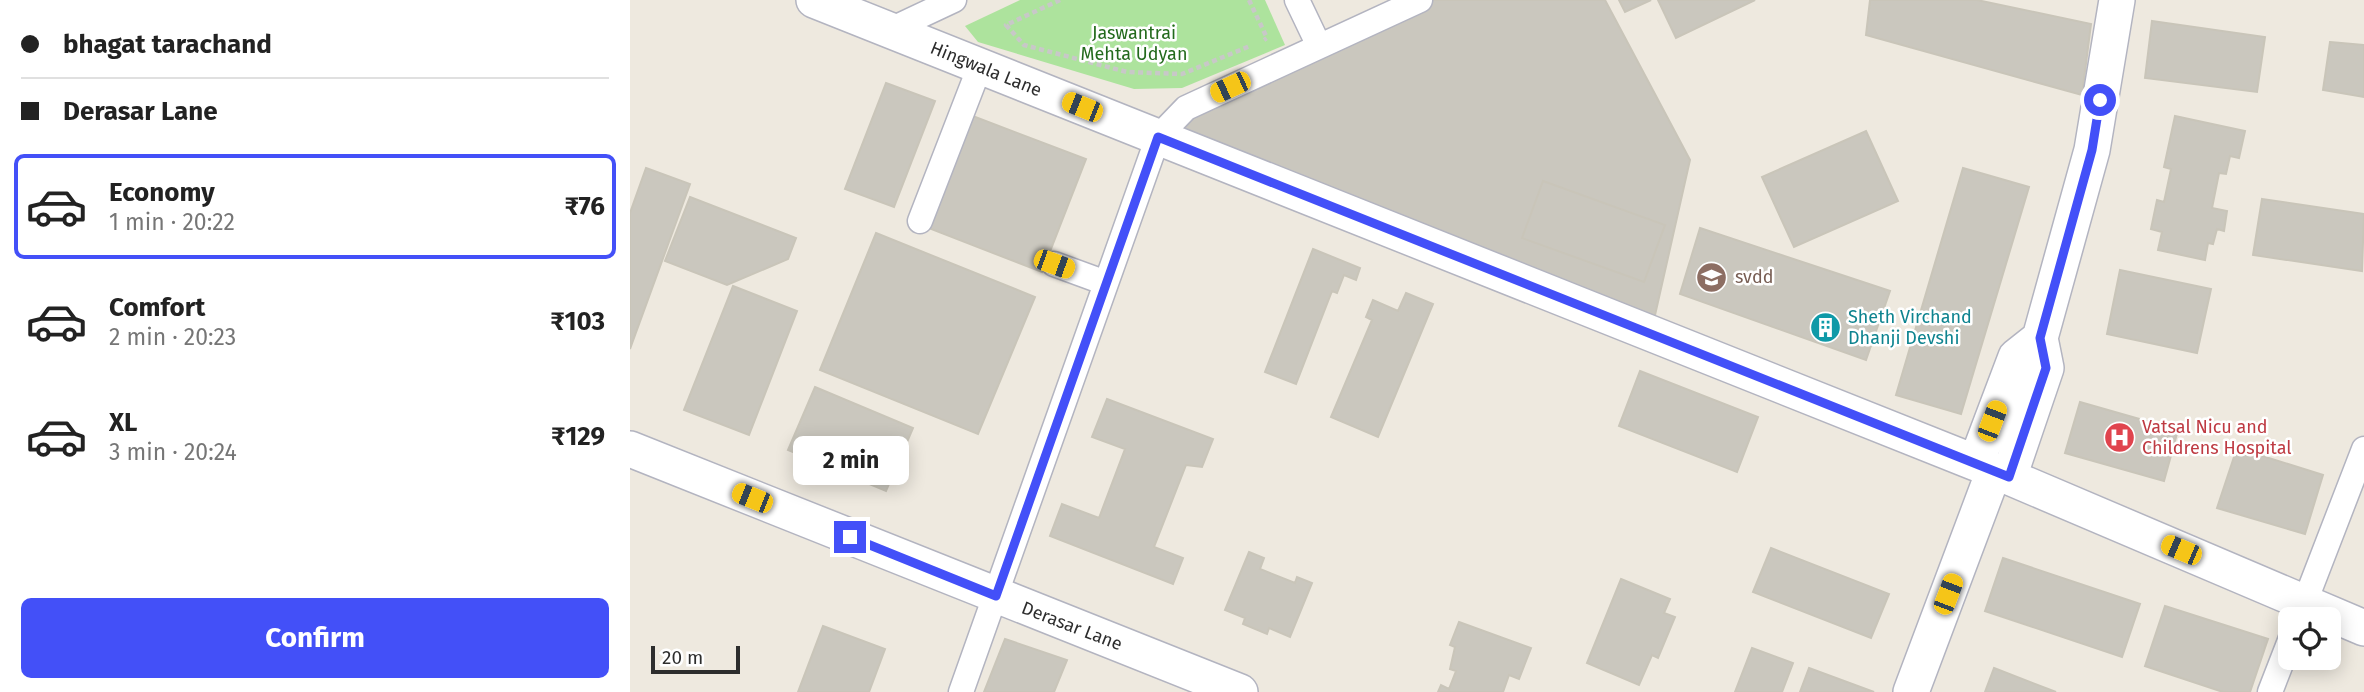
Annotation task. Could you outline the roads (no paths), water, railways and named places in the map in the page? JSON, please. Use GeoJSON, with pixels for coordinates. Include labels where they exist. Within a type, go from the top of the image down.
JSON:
{"type":"FeatureCollection","features":[{"type":"Feature","properties":{"kind":"street","name":"Hingwala Lane"},"geometry":{"type":"LineString","coordinates":[[814,0],[1993,470],[2292,607]]}},
{"type":"Feature","properties":{"kind":"street"},"geometry":{"type":"LineString","coordinates":[[888,31],[954,0]]}},
{"type":"Feature","properties":{"kind":"street"},"geometry":{"type":"LineString","coordinates":[[1297,0],[1319,46]]}},
{"type":"Feature","properties":{"kind":"street"},"geometry":{"type":"LineString","coordinates":[[961,692],[1158,137],[1186,108],[1420,0]]}},
{"type":"Feature","properties":{"kind":"street"},"geometry":{"type":"LineString","coordinates":[[1911,692],[1993,470],[2046,368],[2040,338],[2092,150],[2118,0]]}},
{"type":"Feature","properties":{"kind":"street"},"geometry":{"type":"LineString","coordinates":[[920,221],[980,66]]}},
{"type":"Feature","properties":{"kind":"street"},"geometry":{"type":"LineString","coordinates":[[1054,264],[1106,283]]}},
{"type":"Feature","properties":{"kind":"street","name":"Derasar Lane"},"geometry":{"type":"LineString","coordinates":[[630,449],[1240,692]]}},
{"type":"Feature","properties":{"kind":"street"},"geometry":{"type":"LineString","coordinates":[[2303,607],[2364,449]]}},
{"type":"Feature","properties":{"kind":"street","name":"Hingwala Lane"},"geometry":{"type":"LineString","coordinates":[[2341,622],[2364,628]]}},
{"type":"Feature","properties":{"kind":"street"},"geometry":{"type":"LineString","coordinates":[[2270,692],[2279,670]]}},
{"type":"Feature","properties":{"kind":"place","name":"svdd"},"geometry":{"type":"Point","coordinates":[1712,277]}},
{"type":"Feature","properties":{"kind":"place","name":"Sheth Virchand Dhanji Devshi"},"geometry":{"type":"Point","coordinates":[1825,327]}},
{"type":"Feature","properties":{"kind":"place","name":"Vatsal Nicu and Childrens Hospital"},"geometry":{"type":"Point","coordinates":[2119,437]}},
{"type":"Feature","properties":{"kind":"park label","name":"Jaswantrai Mehta Udyan"},"geometry":{"type":"Point","coordinates":[1134,43]}}]}
